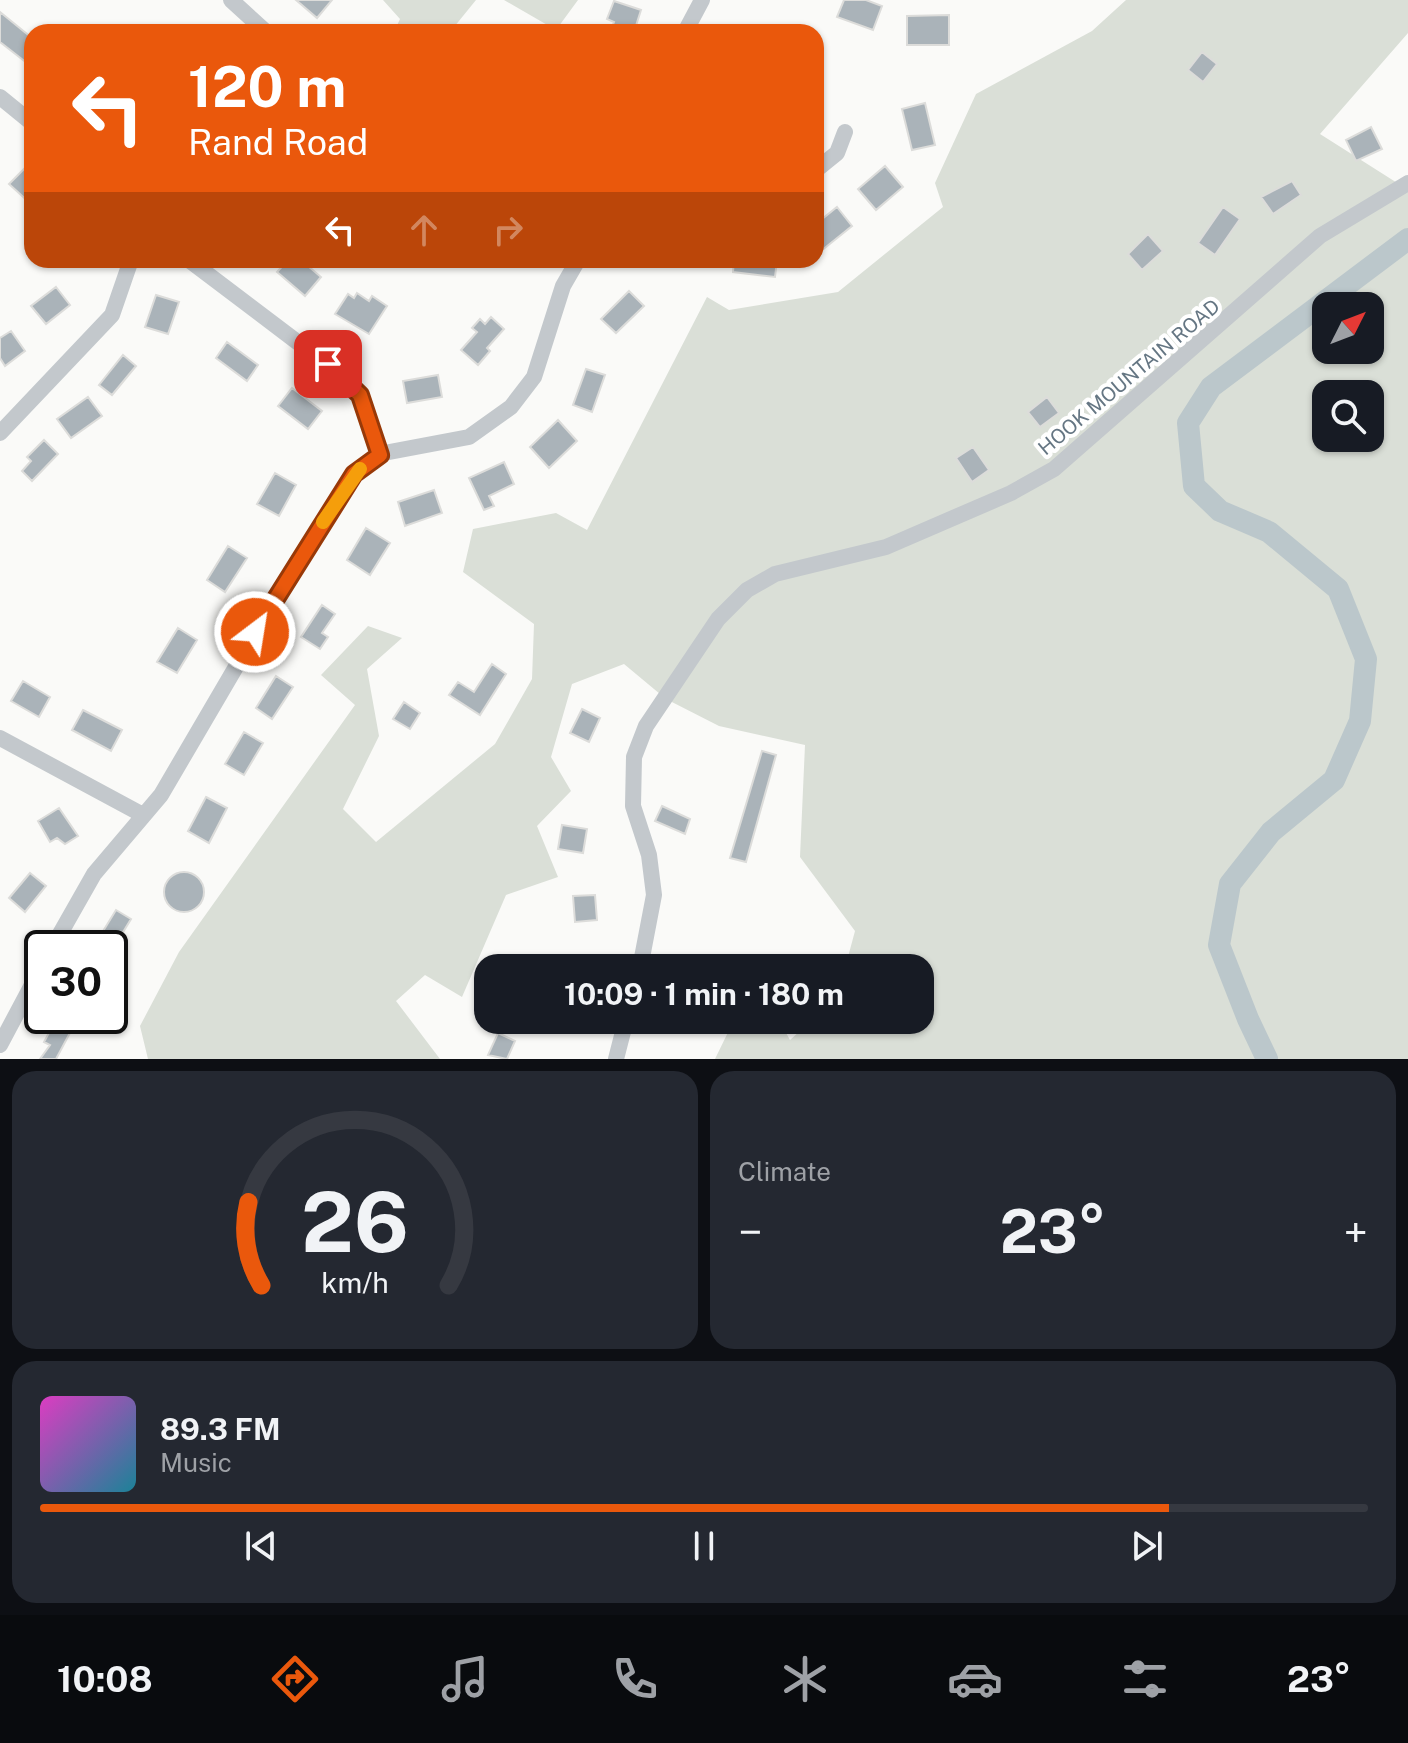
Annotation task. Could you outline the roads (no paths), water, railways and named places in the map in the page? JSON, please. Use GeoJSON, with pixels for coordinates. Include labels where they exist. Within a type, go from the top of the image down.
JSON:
{"type":"FeatureCollection","features":[{"type":"Feature","properties":{"kind":"street"},"geometry":{"type":"LineString","coordinates":[[231,0],[257,24]]}},
{"type":"Feature","properties":{"kind":"street"},"geometry":{"type":"LineString","coordinates":[[689,24],[702,0]]}},
{"type":"Feature","properties":{"kind":"street"},"geometry":{"type":"LineString","coordinates":[[0,97],[24,116]]}},
{"type":"Feature","properties":{"kind":"street"},"geometry":{"type":"LineString","coordinates":[[824,164],[837,153],[845,132]]}},
{"type":"Feature","properties":{"kind":"street","name":"HOOK MOUNTAIN ROAD"},"geometry":{"type":"LineString","coordinates":[[643,954],[654,895],[649,855],[633,806],[634,757],[646,726],[734,600],[775,574],[886,547],[1011,493],[1054,469],[1320,236],[1408,183]]}},
{"type":"Feature","properties":{"kind":"street"},"geometry":{"type":"LineString","coordinates":[[0,433],[112,315],[128,268]]}},
{"type":"Feature","properties":{"kind":"street"},"geometry":{"type":"LineString","coordinates":[[200,268],[350,382],[364,402],[380,455]]}},
{"type":"Feature","properties":{"kind":"street"},"geometry":{"type":"LineString","coordinates":[[62,930],[94,874],[161,795],[295,565],[354,474],[380,455],[469,437],[511,407],[534,377],[563,286],[573,268]]}},
{"type":"Feature","properties":{"kind":"street"},"geometry":{"type":"LineString","coordinates":[[0,738],[143,815]]}},
{"type":"Feature","properties":{"kind":"street"},"geometry":{"type":"LineString","coordinates":[[0,1045],[6,1021],[24,994]]}},
{"type":"Feature","properties":{"kind":"street"},"geometry":{"type":"LineString","coordinates":[[616,1059],[622,1034]]}},
{"type":"Feature","properties":{"kind":"waterway"},"geometry":{"type":"LineString","coordinates":[[1267,1059],[1219,945],[1230,884],[1271,832],[1334,780],[1360,721],[1366,659],[1338,589],[1269,532],[1220,511],[1194,486],[1188,423],[1211,387],[1408,239]]}}]}
